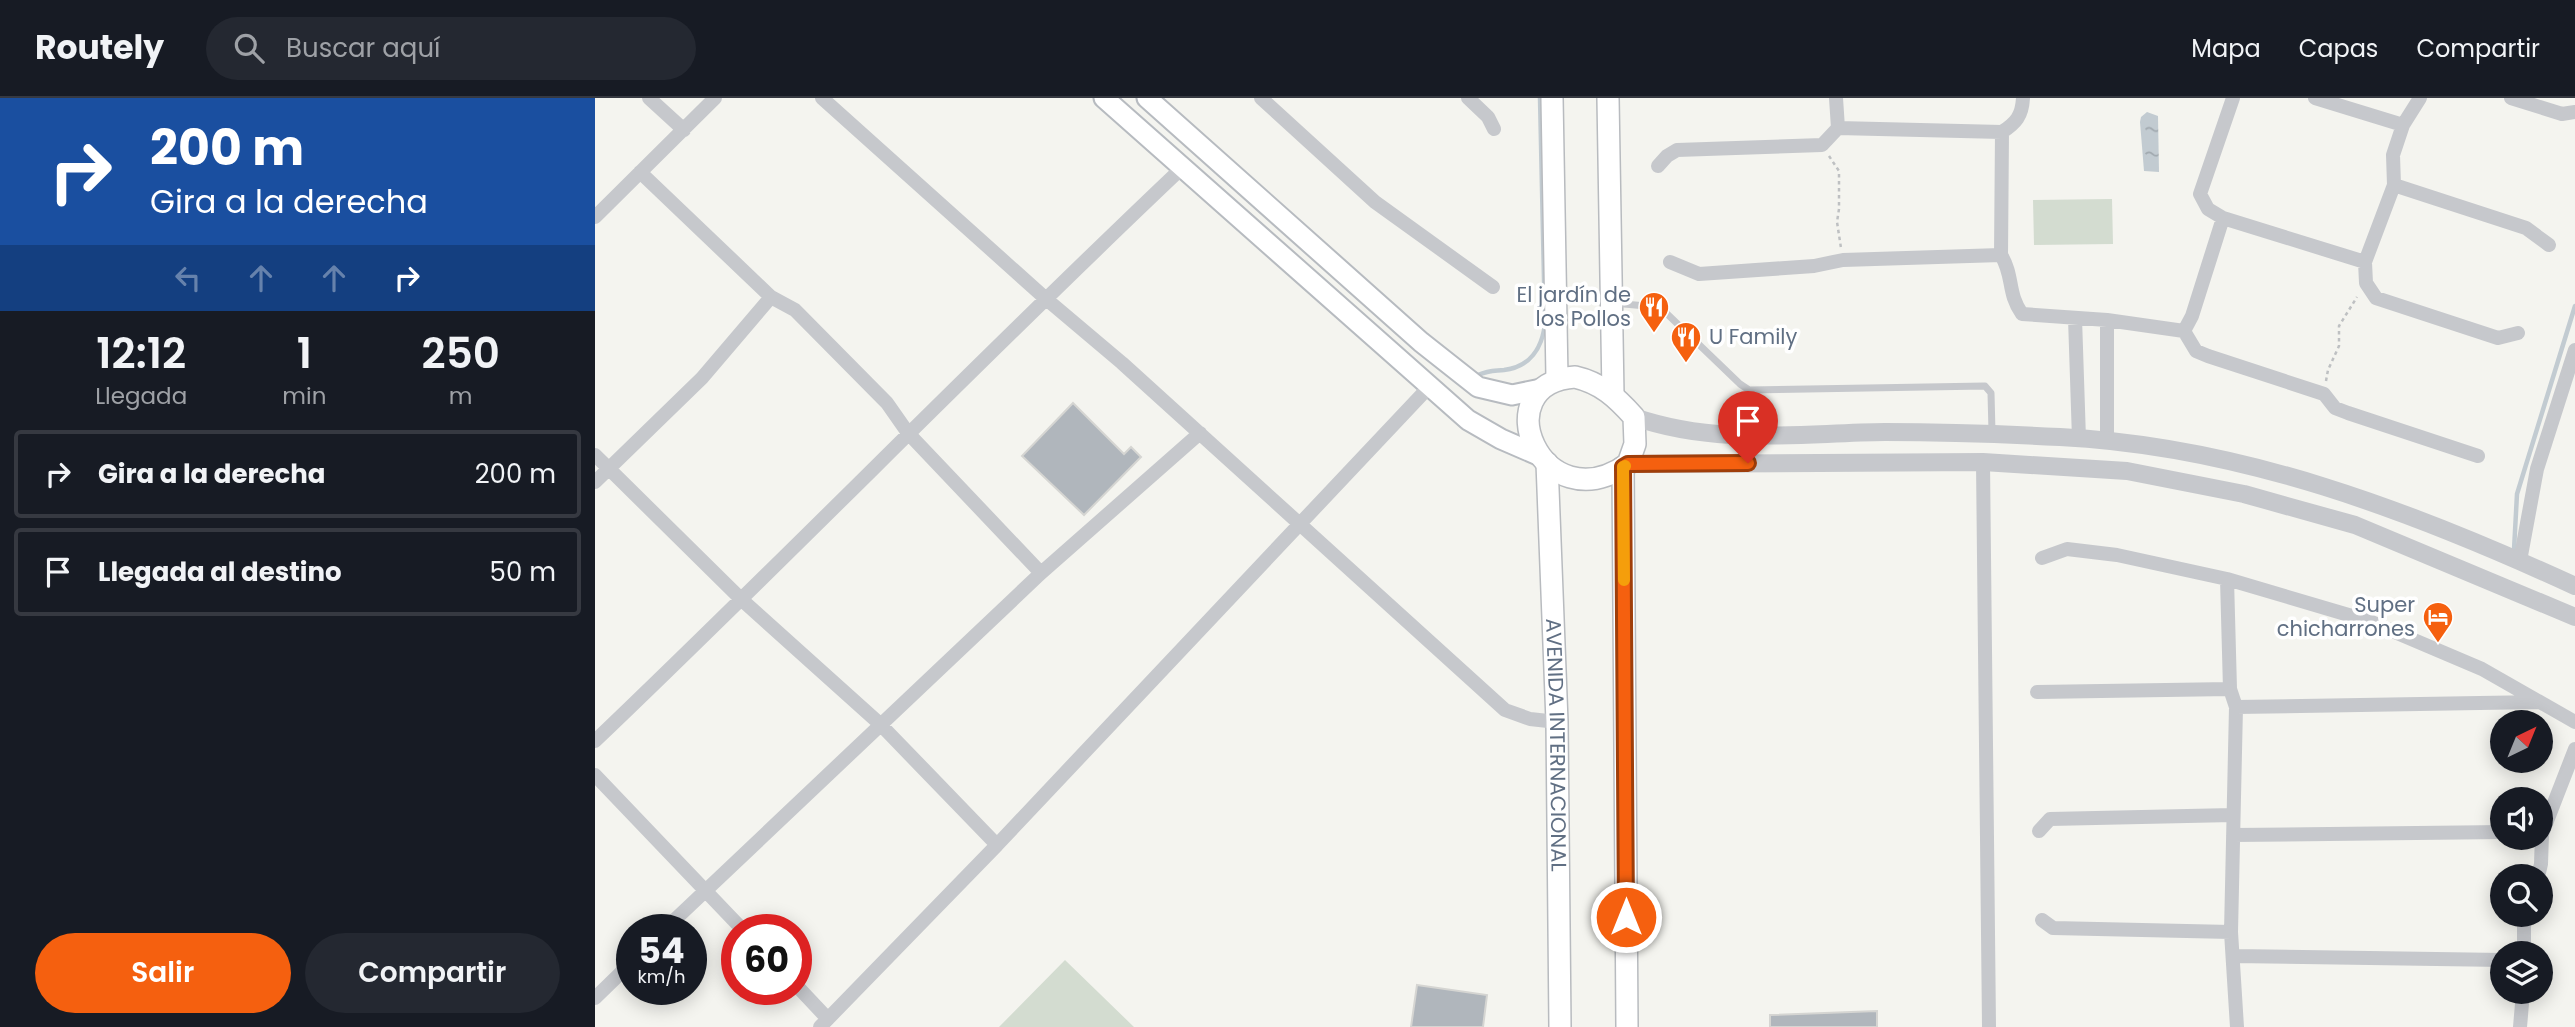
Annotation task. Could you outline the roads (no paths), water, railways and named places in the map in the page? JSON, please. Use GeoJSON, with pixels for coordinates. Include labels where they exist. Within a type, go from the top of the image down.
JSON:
{"type":"FeatureCollection","features":[{"type":"Feature","properties":{"kind":"main road"},"geometry":{"type":"LineString","coordinates":[[1104,98],[1468,420],[1542,459],[1569,477],[1601,479],[1625,466]]}},
{"type":"Feature","properties":{"kind":"main road"},"geometry":{"type":"LineString","coordinates":[[1147,98],[1421,342],[1478,387],[1512,396],[1575,377],[1591,380],[1613,395],[1634,417],[1635,444],[1625,466],[1627,1027]]}},
{"type":"Feature","properties":{"kind":"main road"},"geometry":{"type":"LineString","coordinates":[[1542,459],[1528,433],[1528,416],[1531,402],[1549,384],[1552,98]]}},
{"type":"Feature","properties":{"kind":"main road"},"geometry":{"type":"LineString","coordinates":[[1608,98],[1613,395]]}},
{"type":"Feature","properties":{"kind":"main road","name":"AVENIDA INTERNACIONAL"},"geometry":{"type":"LineString","coordinates":[[1542,459],[1557,722],[1560,1027]]}},
{"type":"Feature","properties":{"kind":"street"},"geometry":{"type":"LineString","coordinates":[[649,98],[684,130]]}},
{"type":"Feature","properties":{"kind":"street"},"geometry":{"type":"LineString","coordinates":[[595,216],[715,98]]}},
{"type":"Feature","properties":{"kind":"street"},"geometry":{"type":"LineString","coordinates":[[822,98],[1200,433],[1505,710],[1530,719],[1557,722]]}},
{"type":"Feature","properties":{"kind":"street"},"geometry":{"type":"LineString","coordinates":[[1261,98],[1375,202],[1493,287]]}},
{"type":"Feature","properties":{"kind":"street"},"geometry":{"type":"LineString","coordinates":[[1468,98],[1488,117],[1494,129]]}},
{"type":"Feature","properties":{"kind":"street"},"geometry":{"type":"LineString","coordinates":[[1658,166],[1677,150],[1822,145],[1838,128],[1836,98]]}},
{"type":"Feature","properties":{"kind":"street"},"geometry":{"type":"LineString","coordinates":[[1838,128],[2002,132],[2015,124],[2022,112],[2023,98]]}},
{"type":"Feature","properties":{"kind":"street"},"geometry":{"type":"LineString","coordinates":[[2233,98],[2200,194],[2208,209],[2223,218],[2365,262]]}},
{"type":"Feature","properties":{"kind":"street"},"geometry":{"type":"LineString","coordinates":[[2315,98],[2403,125]]}},
{"type":"Feature","properties":{"kind":"street"},"geometry":{"type":"LineString","coordinates":[[2420,98],[2403,125],[2393,155],[2394,185],[2365,262],[2366,283],[2376,298],[2498,338],[2518,333]]}},
{"type":"Feature","properties":{"kind":"street"},"geometry":{"type":"LineString","coordinates":[[2511,98],[2562,114],[2575,112]]}},
{"type":"Feature","properties":{"kind":"street"},"geometry":{"type":"LineString","coordinates":[[2002,132],[2001,255],[2009,268],[2013,301],[2022,314],[2107,320],[2184,331]]}},
{"type":"Feature","properties":{"kind":"street"},"geometry":{"type":"LineString","coordinates":[[595,741],[742,600],[1045,298],[1183,167]]}},
{"type":"Feature","properties":{"kind":"street"},"geometry":{"type":"LineString","coordinates":[[640,172],[771,297],[795,310],[887,404],[908,433],[1041,573]]}},
{"type":"Feature","properties":{"kind":"street"},"geometry":{"type":"LineString","coordinates":[[2394,185],[2526,228],[2549,245]]}},
{"type":"Feature","properties":{"kind":"street"},"geometry":{"type":"LineString","coordinates":[[2184,331],[2192,316],[2223,218]]}},
{"type":"Feature","properties":{"kind":"street"},"geometry":{"type":"LineString","coordinates":[[1670,262],[1699,274],[1814,266],[1843,260],[2001,255]]}},
{"type":"Feature","properties":{"kind":"street"},"geometry":{"type":"LineString","coordinates":[[595,482],[702,378],[771,297]]}},
{"type":"Feature","properties":{"kind":"street"},"geometry":{"type":"LineString","coordinates":[[2075,318],[2080,439]]}},
{"type":"Feature","properties":{"kind":"street"},"geometry":{"type":"LineString","coordinates":[[2107,320],[2107,441]]}},
{"type":"Feature","properties":{"kind":"street"},"geometry":{"type":"LineString","coordinates":[[2184,331],[2196,351],[2324,394],[2335,408],[2478,456]]}},
{"type":"Feature","properties":{"kind":"street"},"geometry":{"type":"LineString","coordinates":[[2520,561],[2537,469],[2575,350]]}},
{"type":"Feature","properties":{"kind":"street"},"geometry":{"type":"LineString","coordinates":[[811,1005],[824,1023],[997,845],[1429,387]]}},
{"type":"Feature","properties":{"kind":"street"},"geometry":{"type":"LineString","coordinates":[[1634,417],[1658,425],[1723,436],[1884,432],[1992,434],[2156,446],[2241,463],[2354,496],[2520,561],[2575,586]]}},
{"type":"Feature","properties":{"kind":"street"},"geometry":{"type":"LineString","coordinates":[[680,914],[1041,573],[1200,433]]}},
{"type":"Feature","properties":{"kind":"street"},"geometry":{"type":"LineString","coordinates":[[1801,436],[1803,463]]}},
{"type":"Feature","properties":{"kind":"street"},"geometry":{"type":"LineString","coordinates":[[2148,475],[2167,470],[2189,474],[2196,466],[2194,453]]}},
{"type":"Feature","properties":{"kind":"street"},"geometry":{"type":"LineString","coordinates":[[595,456],[742,600],[880,724],[997,845]]}},
{"type":"Feature","properties":{"kind":"street"},"geometry":{"type":"LineString","coordinates":[[1625,466],[1983,463],[2127,471],[2244,494],[2355,525],[2575,617]]}},
{"type":"Feature","properties":{"kind":"street"},"geometry":{"type":"LineString","coordinates":[[1983,463],[1989,1027]]}},
{"type":"Feature","properties":{"kind":"street"},"geometry":{"type":"LineString","coordinates":[[2042,558],[2067,549],[2117,555],[2227,579],[2369,621],[2482,669],[2575,722]]}},
{"type":"Feature","properties":{"kind":"street"},"geometry":{"type":"LineString","coordinates":[[2227,579],[2230,688],[2236,708],[2231,932],[2237,1027]]}},
{"type":"Feature","properties":{"kind":"street"},"geometry":{"type":"LineString","coordinates":[[2037,692],[2230,688]]}},
{"type":"Feature","properties":{"kind":"street"},"geometry":{"type":"LineString","coordinates":[[2236,708],[2540,702]]}},
{"type":"Feature","properties":{"kind":"street"},"geometry":{"type":"LineString","coordinates":[[2553,803],[2575,749]]}},
{"type":"Feature","properties":{"kind":"street"},"geometry":{"type":"LineString","coordinates":[[595,775],[728,914]]}},
{"type":"Feature","properties":{"kind":"street"},"geometry":{"type":"LineString","coordinates":[[2039,831],[2050,819],[2233,815]]}},
{"type":"Feature","properties":{"kind":"street"},"geometry":{"type":"LineString","coordinates":[[2233,835],[2490,832]]}},
{"type":"Feature","properties":{"kind":"street"},"geometry":{"type":"LineString","coordinates":[[2042,920],[2053,928],[2231,932]]}},
{"type":"Feature","properties":{"kind":"street"},"geometry":{"type":"LineString","coordinates":[[2233,956],[2490,960]]}},
{"type":"Feature","properties":{"kind":"street"},"geometry":{"type":"LineString","coordinates":[[595,998],[616,978]]}},
{"type":"Feature","properties":{"kind":"street"},"geometry":{"type":"LineString","coordinates":[[2520,1027],[2522,1004]]}},
{"type":"Feature","properties":{"kind":"lane"},"geometry":{"type":"LineString","coordinates":[[1612,303],[1662,309],[1749,390],[1985,386],[1991,393],[1992,434]]}},
{"type":"Feature","properties":{"kind":"lane"},"geometry":{"type":"LineString","coordinates":[[1749,390],[1750,436]]}},
{"type":"Feature","properties":{"kind":"water"},"geometry":{"type":"Polygon","coordinates":[[[2147,112],[2158,116],[2159,172],[2144,171],[2140,122],[2147,112]]]}},
{"type":"Feature","properties":{"kind":"waterway"},"geometry":{"type":"LineString","coordinates":[[1478,375],[1521,365],[1538,348],[1543,333],[1545,324],[1540,98]]}},
{"type":"Feature","properties":{"kind":"waterway"},"geometry":{"type":"LineString","coordinates":[[2514,550],[2517,494],[2575,306]]}},
{"type":"Feature","properties":{"kind":"place","name":"El jardín de los Pollos"},"geometry":{"type":"Point","coordinates":[1654,334]}},
{"type":"Feature","properties":{"kind":"place","name":"U Family"},"geometry":{"type":"Point","coordinates":[1686,364]}},
{"type":"Feature","properties":{"kind":"place","name":"Super chicharrones"},"geometry":{"type":"Point","coordinates":[2438,644]}}]}
